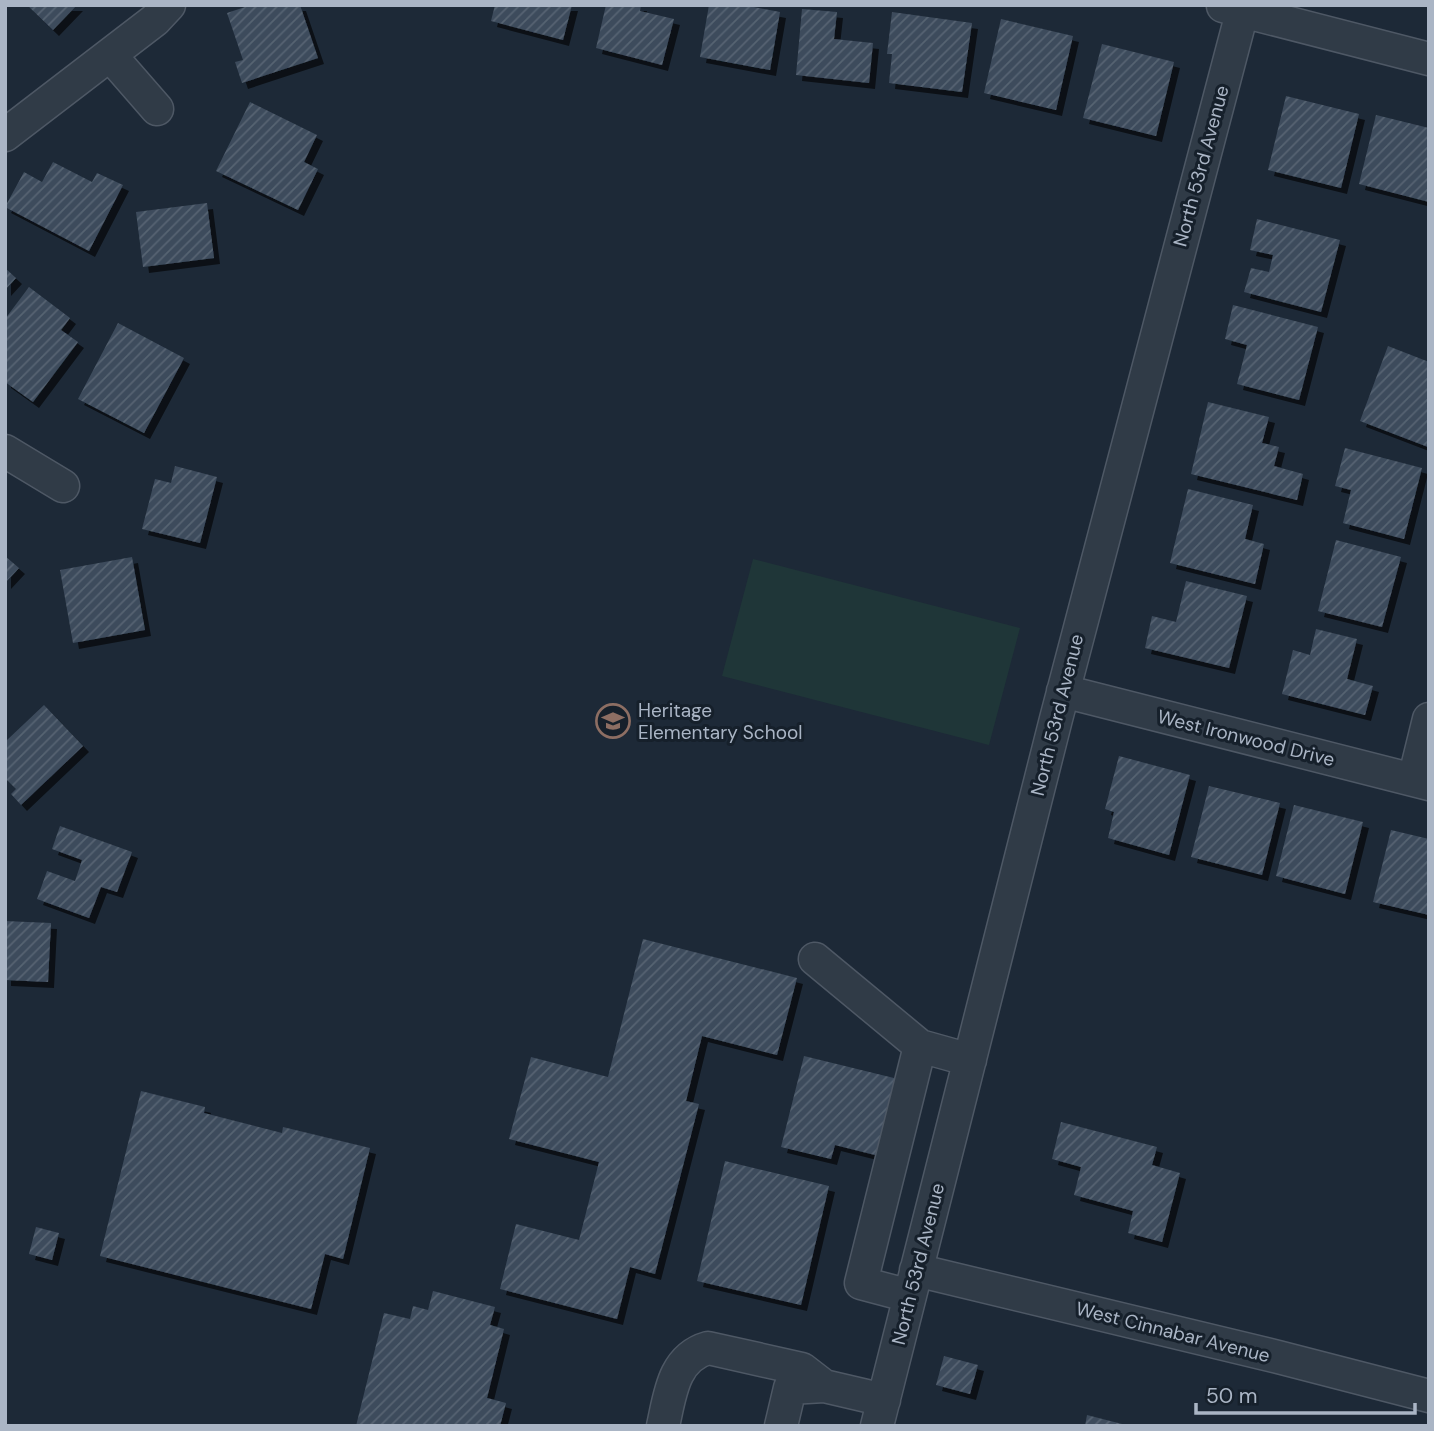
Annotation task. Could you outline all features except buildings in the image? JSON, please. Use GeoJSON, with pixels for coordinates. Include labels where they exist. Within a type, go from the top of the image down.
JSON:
{"type":"FeatureCollection","features":[{"type":"Feature","properties":{"kind":"street"},"geometry":{"type":"LineString","coordinates":[[5,135],[155,20],[169,5]]}},
{"type":"Feature","properties":{"kind":"street"},"geometry":{"type":"LineString","coordinates":[[1236,7],[1429,59]]}},
{"type":"Feature","properties":{"kind":"street","name":"North 53rd Avenue"},"geometry":{"type":"LineString","coordinates":[[880,1413],[1236,7]]}},
{"type":"Feature","properties":{"kind":"street"},"geometry":{"type":"LineString","coordinates":[[110,55],[157,109]]}},
{"type":"Feature","properties":{"kind":"street"},"geometry":{"type":"LineString","coordinates":[[5,451],[63,486]]}},
{"type":"Feature","properties":{"kind":"street","name":"West Ironwood Drive"},"geometry":{"type":"LineString","coordinates":[[1063,691],[1421,782]]}},
{"type":"Feature","properties":{"kind":"street"},"geometry":{"type":"LineString","coordinates":[[1421,782],[1429,719]]}},
{"type":"Feature","properties":{"kind":"street"},"geometry":{"type":"LineString","coordinates":[[815,959],[920,1046],[970,1060]]}},
{"type":"Feature","properties":{"kind":"street","name":"West Cinnabar Avenue"},"geometry":{"type":"LineString","coordinates":[[920,1046],[861,1283],[913,1283],[1278,1357],[1429,1396]]}},
{"type":"Feature","properties":{"kind":"street"},"geometry":{"type":"LineString","coordinates":[[663,1426],[674,1381],[684,1361],[697,1351],[708,1348],[802,1369],[824,1386],[880,1413]]}},
{"type":"Feature","properties":{"kind":"street"},"geometry":{"type":"LineString","coordinates":[[780,1426],[790,1388],[824,1386]]}},
{"type":"Feature","properties":{"kind":"green space"},"geometry":{"type":"Polygon","coordinates":[[[753,559],[1020,628],[989,745],[722,676],[753,559]]]}},
{"type":"Feature","properties":{"kind":"place","name":"Heritage Elementary School"},"geometry":{"type":"Point","coordinates":[613,721]}}]}
